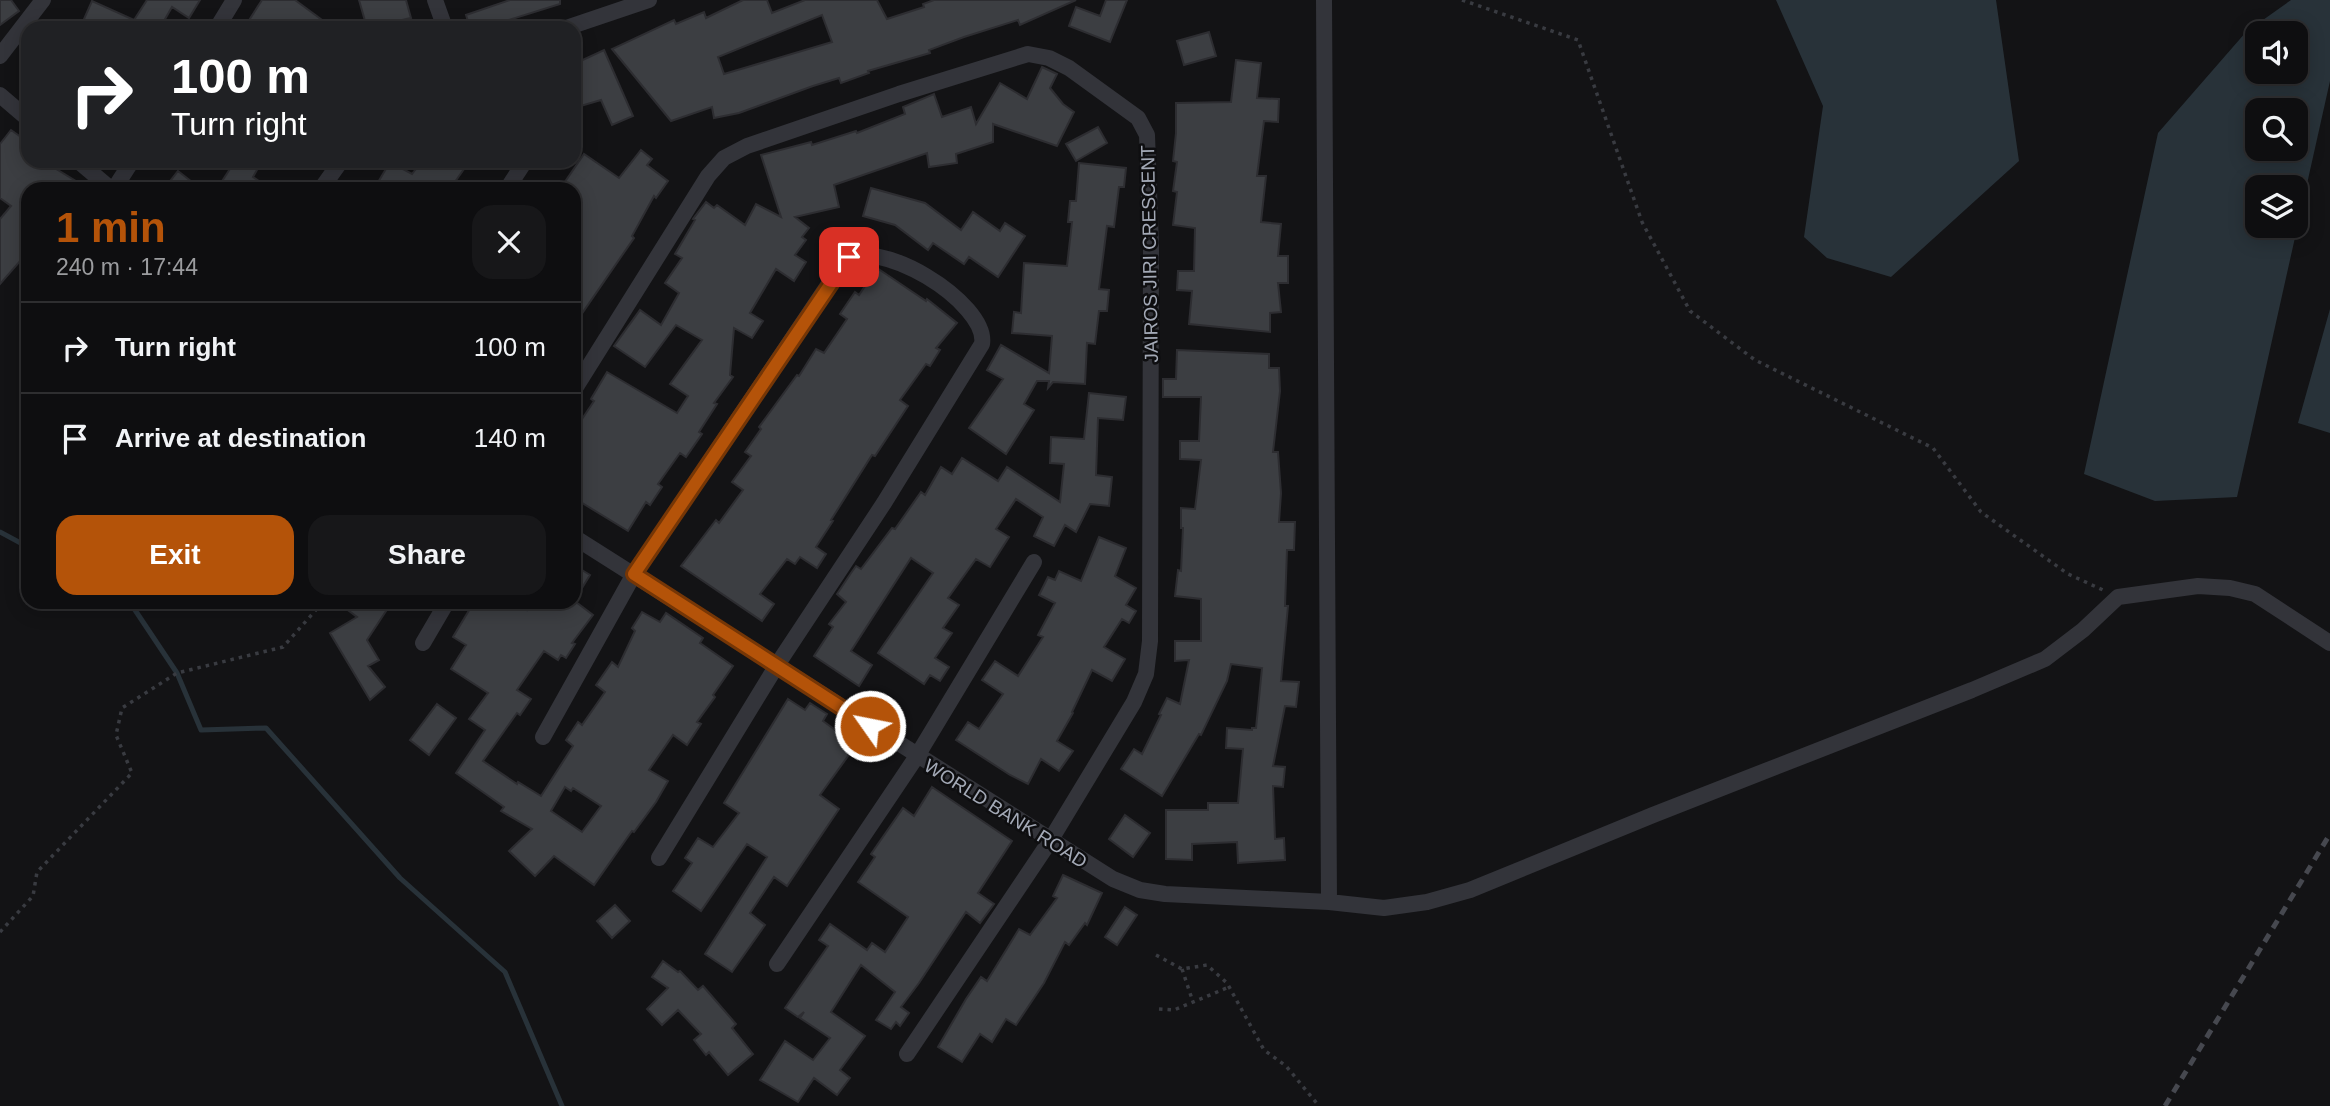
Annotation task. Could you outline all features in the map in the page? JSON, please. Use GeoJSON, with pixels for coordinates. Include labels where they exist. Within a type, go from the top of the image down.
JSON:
{"type":"FeatureCollection","features":[{"type":"Feature","properties":{"kind":"street"},"geometry":{"type":"LineString","coordinates":[[27,21],[43,0]]}},
{"type":"Feature","properties":{"kind":"street"},"geometry":{"type":"LineString","coordinates":[[221,21],[234,0]]}},
{"type":"Feature","properties":{"kind":"street"},"geometry":{"type":"LineString","coordinates":[[435,0],[442,21]]}},
{"type":"Feature","properties":{"kind":"street"},"geometry":{"type":"LineString","coordinates":[[580,21],[608,7],[649,0]]}},
{"type":"Feature","properties":{"kind":"street"},"geometry":{"type":"LineString","coordinates":[[1325,0],[1329,902]]}},
{"type":"Feature","properties":{"kind":"street"},"geometry":{"type":"LineString","coordinates":[[0,55],[21,28]]}},
{"type":"Feature","properties":{"kind":"street","name":"JAIROS JIRI CRESCENT"},"geometry":{"type":"LineString","coordinates":[[581,379],[708,176],[724,158],[747,146],[899,94],[1028,54],[1048,58],[1069,68],[1138,118],[1147,135],[1151,470],[1149,652],[1146,674],[1134,702],[1050,841],[907,1054]]}},
{"type":"Feature","properties":{"kind":"street"},"geometry":{"type":"LineString","coordinates":[[0,95],[21,113]]}},
{"type":"Feature","properties":{"kind":"street"},"geometry":{"type":"LineString","coordinates":[[87,168],[104,182]]}},
{"type":"Feature","properties":{"kind":"street"},"geometry":{"type":"LineString","coordinates":[[543,737],[634,574],[849,257],[896,260],[940,284],[964,307],[981,329],[982,344],[884,503],[777,665],[659,858]]}},
{"type":"Feature","properties":{"kind":"street","name":"WORLD BANK ROAD"},"geometry":{"type":"LineString","coordinates":[[581,541],[1113,879],[1140,890],[1165,894],[1329,902],[1384,908],[1427,902],[1481,886],[1665,810],[1972,690],[2045,659],[2083,630],[2118,597]]}},
{"type":"Feature","properties":{"kind":"street"},"geometry":{"type":"LineString","coordinates":[[777,964],[917,756],[1034,562]]}},
{"type":"Feature","properties":{"kind":"street"},"geometry":{"type":"LineString","coordinates":[[2118,597],[2199,586],[2230,588],[2255,594],[2330,643]]}},
{"type":"Feature","properties":{"kind":"street"},"geometry":{"type":"LineString","coordinates":[[423,643],[443,609]]}},
{"type":"Feature","properties":{"kind":"path"},"geometry":{"type":"LineString","coordinates":[[1462,0],[1578,40],[1642,222],[1690,311],[1755,360],[1933,448],[1981,512],[2068,574],[2118,597]]}},
{"type":"Feature","properties":{"kind":"path"},"geometry":{"type":"LineString","coordinates":[[0,932],[33,896],[37,872],[132,773],[116,735],[122,708],[177,673],[283,648],[317,609]]}},
{"type":"Feature","properties":{"kind":"path"},"geometry":{"type":"LineString","coordinates":[[1156,955],[1182,969],[1207,965],[1228,987],[1264,1050],[1286,1066],[1319,1106]]}},
{"type":"Feature","properties":{"kind":"path"},"geometry":{"type":"LineString","coordinates":[[1182,969],[1193,1002]]}},
{"type":"Feature","properties":{"kind":"path"},"geometry":{"type":"LineString","coordinates":[[1159,1009],[1174,1010],[1228,987]]}},
{"type":"Feature","properties":{"kind":"shaded area"},"geometry":{"type":"Polygon","coordinates":[[[1776,0],[1996,0],[2019,161],[1891,277],[1827,258],[1804,237],[1823,106],[1776,0]]]}},
{"type":"Feature","properties":{"kind":"shaded area"},"geometry":{"type":"Polygon","coordinates":[[[2291,0],[2330,0],[2330,81],[2308,179],[2308,175],[2245,175],[2245,238],[2295,238],[2237,497],[2155,501],[2084,474],[2158,133],[2245,33],[2245,84],[2308,84],[2308,21],[2261,21],[2291,0]]]}},
{"type":"Feature","properties":{"kind":"shaded area"},"geometry":{"type":"Polygon","coordinates":[[[2330,309],[2330,433],[2298,423],[2330,309]]]}},
{"type":"Feature","properties":{"kind":"building"},"geometry":{"type":"Polygon","coordinates":[[[0,0],[11,0],[19,11],[0,25],[0,0]]]}},
{"type":"Feature","properties":{"kind":"building"},"geometry":{"type":"Polygon","coordinates":[[[147,0],[200,0],[189,18],[172,7],[164,21],[83,21],[92,1],[134,20],[147,0]]]}},
{"type":"Feature","properties":{"kind":"building"},"geometry":{"type":"Polygon","coordinates":[[[262,0],[295,0],[324,21],[248,21],[262,0]]]}},
{"type":"Feature","properties":{"kind":"building"},"geometry":{"type":"Polygon","coordinates":[[[359,0],[406,0],[411,18],[398,21],[365,21],[359,0]]]}},
{"type":"Feature","properties":{"kind":"building"},"geometry":{"type":"Polygon","coordinates":[[[510,0],[560,0],[560,4],[505,21],[468,21],[466,15],[510,0]]]}},
{"type":"Feature","properties":{"kind":"building"},"geometry":{"type":"Polygon","coordinates":[[[743,0],[767,0],[772,13],[805,0],[877,0],[887,19],[924,7],[923,4],[934,0],[1076,0],[1020,25],[1018,20],[964,37],[929,50],[930,53],[868,71],[869,73],[841,83],[839,78],[739,113],[714,118],[712,107],[671,121],[612,49],[674,20],[676,24],[704,12],[706,18],[743,0]],[[822,15],[718,57],[724,74],[832,42],[822,15]]]}},
{"type":"Feature","properties":{"kind":"building"},"geometry":{"type":"Polygon","coordinates":[[[1106,0],[1127,0],[1110,42],[1069,26],[1076,7],[1100,16],[1106,0]]]}},
{"type":"Feature","properties":{"kind":"building"},"geometry":{"type":"Polygon","coordinates":[[[1209,32],[1216,56],[1184,65],[1177,41],[1209,32]]]}},
{"type":"Feature","properties":{"kind":"building"},"geometry":{"type":"Polygon","coordinates":[[[604,50],[633,116],[612,125],[601,100],[581,106],[581,61],[604,50]]]}},
{"type":"Feature","properties":{"kind":"building"},"geometry":{"type":"Polygon","coordinates":[[[1236,60],[1261,63],[1257,98],[1279,99],[1278,122],[1264,121],[1257,176],[1266,176],[1261,222],[1281,224],[1278,256],[1288,256],[1288,283],[1278,283],[1281,312],[1270,313],[1270,332],[1189,324],[1192,291],[1177,290],[1178,271],[1194,271],[1195,228],[1173,225],[1177,192],[1173,191],[1177,162],[1173,161],[1176,103],[1231,102],[1236,60]]]}},
{"type":"Feature","properties":{"kind":"building"},"geometry":{"type":"Polygon","coordinates":[[[1042,67],[1057,74],[1050,88],[1063,104],[1074,112],[1057,146],[993,124],[993,142],[956,154],[957,163],[929,167],[927,153],[834,185],[839,207],[795,217],[809,228],[802,237],[806,240],[795,255],[806,262],[794,281],[776,269],[750,313],[763,321],[752,338],[734,328],[730,375],[733,377],[714,403],[717,404],[699,432],[702,434],[686,457],[680,453],[658,484],[662,487],[650,505],[646,502],[628,531],[581,502],[581,420],[594,401],[591,399],[607,372],[677,413],[688,396],[670,384],[702,340],[676,325],[645,367],[614,346],[640,310],[661,325],[679,293],[665,283],[682,258],[675,254],[695,220],[693,219],[706,202],[714,208],[717,205],[745,225],[756,204],[781,217],[761,155],[811,142],[812,145],[856,131],[857,133],[905,114],[903,107],[934,94],[942,117],[971,107],[976,124],[1000,83],[1027,99],[1042,67]]]}},
{"type":"Feature","properties":{"kind":"building"},"geometry":{"type":"Polygon","coordinates":[[[1098,127],[1107,143],[1076,161],[1066,144],[1098,127]]]}},
{"type":"Feature","properties":{"kind":"building"},"geometry":{"type":"Polygon","coordinates":[[[11,130],[21,137],[21,168],[54,168],[78,182],[21,182],[21,260],[0,284],[0,219],[11,206],[0,198],[0,144],[11,130]]]}},
{"type":"Feature","properties":{"kind":"building"},"geometry":{"type":"Polygon","coordinates":[[[641,150],[652,159],[647,165],[668,181],[656,198],[654,196],[632,236],[634,238],[583,312],[581,182],[565,182],[574,168],[581,168],[584,154],[619,178],[641,150]]]}},
{"type":"Feature","properties":{"kind":"building"},"geometry":{"type":"Polygon","coordinates":[[[1079,163],[1126,168],[1124,187],[1119,187],[1114,227],[1107,226],[1099,289],[1109,290],[1107,311],[1099,311],[1095,344],[1087,343],[1085,384],[1053,382],[1048,388],[1049,381],[1037,381],[1024,404],[1034,410],[1006,454],[969,428],[1003,379],[987,370],[1001,345],[1049,373],[1052,336],[1012,333],[1014,312],[1021,313],[1024,263],[1067,266],[1072,222],[1068,222],[1070,201],[1076,201],[1079,163]]]}},
{"type":"Feature","properties":{"kind":"building"},"geometry":{"type":"Polygon","coordinates":[[[230,168],[258,168],[253,177],[260,182],[222,182],[230,168]]]}},
{"type":"Feature","properties":{"kind":"building"},"geometry":{"type":"Polygon","coordinates":[[[386,168],[401,168],[412,174],[417,168],[464,169],[455,182],[378,182],[386,168]]]}},
{"type":"Feature","properties":{"kind":"building"},"geometry":{"type":"Polygon","coordinates":[[[178,171],[192,182],[169,182],[178,171]]]}},
{"type":"Feature","properties":{"kind":"building"},"geometry":{"type":"Polygon","coordinates":[[[871,188],[925,203],[961,230],[973,212],[1000,231],[1005,223],[1025,236],[998,277],[969,257],[964,264],[933,243],[928,250],[895,225],[863,216],[871,188]]]}},
{"type":"Feature","properties":{"kind":"building"},"geometry":{"type":"Polygon","coordinates":[[[877,268],[926,301],[927,299],[957,323],[936,348],[940,350],[930,366],[926,364],[900,400],[908,406],[875,456],[872,455],[831,520],[833,521],[816,547],[826,554],[817,568],[800,557],[795,564],[787,559],[760,594],[774,604],[762,621],[681,566],[716,520],[719,523],[743,490],[732,482],[751,456],[745,452],[761,429],[759,427],[797,375],[799,376],[816,349],[824,353],[847,319],[840,314],[855,292],[859,295],[877,268]]]}},
{"type":"Feature","properties":{"kind":"building"},"geometry":{"type":"Polygon","coordinates":[[[1177,350],[1269,354],[1269,368],[1279,368],[1280,391],[1273,452],[1278,452],[1281,493],[1279,522],[1295,522],[1294,550],[1287,550],[1285,606],[1288,606],[1281,681],[1299,682],[1296,707],[1285,706],[1273,766],[1285,767],[1283,787],[1273,786],[1275,839],[1284,838],[1285,860],[1238,863],[1237,842],[1192,844],[1192,860],[1166,859],[1166,810],[1208,810],[1208,803],[1238,803],[1243,749],[1226,748],[1227,728],[1256,728],[1262,668],[1231,664],[1227,681],[1201,735],[1199,734],[1162,796],[1121,769],[1134,749],[1142,754],[1167,698],[1180,704],[1189,660],[1175,661],[1175,641],[1201,641],[1201,599],[1175,596],[1178,570],[1181,571],[1181,508],[1195,509],[1201,460],[1180,459],[1180,441],[1199,441],[1201,397],[1163,397],[1163,379],[1176,379],[1177,350]]]}},
{"type":"Feature","properties":{"kind":"building"},"geometry":{"type":"Polygon","coordinates":[[[1089,393],[1126,397],[1123,420],[1098,418],[1096,475],[1112,477],[1109,506],[1090,504],[1076,532],[1065,525],[1054,546],[1034,536],[1043,517],[1016,499],[996,529],[1009,537],[990,567],[976,559],[948,598],[959,605],[943,628],[952,633],[935,658],[949,667],[940,681],[930,675],[924,684],[878,653],[933,573],[911,558],[851,651],[872,665],[859,686],[814,656],[833,627],[829,624],[846,602],[837,594],[851,573],[856,566],[861,569],[892,528],[895,529],[921,492],[925,495],[941,467],[952,474],[962,458],[998,481],[1007,467],[1060,502],[1064,464],[1050,463],[1051,437],[1084,439],[1089,393]]]}},
{"type":"Feature","properties":{"kind":"building"},"geometry":{"type":"Polygon","coordinates":[[[1099,537],[1126,548],[1115,576],[1136,588],[1126,605],[1136,611],[1129,623],[1122,619],[1104,647],[1125,659],[1112,681],[1092,670],[1057,741],[1073,751],[1059,771],[1041,759],[1028,784],[956,740],[968,722],[979,729],[1003,694],[982,680],[995,661],[1018,676],[1043,637],[1038,635],[1055,603],[1039,595],[1048,577],[1055,580],[1059,571],[1081,581],[1099,537]]]}},
{"type":"Feature","properties":{"kind":"building"},"geometry":{"type":"Polygon","coordinates":[[[581,569],[590,575],[581,590],[581,569]]]}},
{"type":"Feature","properties":{"kind":"building"},"geometry":{"type":"Polygon","coordinates":[[[581,606],[593,615],[572,643],[575,644],[566,658],[561,655],[558,660],[544,651],[517,690],[531,699],[520,715],[517,713],[483,761],[517,784],[518,782],[541,796],[573,746],[566,740],[578,722],[582,725],[605,692],[596,685],[612,662],[618,667],[635,631],[632,628],[642,612],[660,622],[666,613],[703,638],[700,643],[733,666],[697,722],[701,724],[687,745],[673,735],[649,770],[668,781],[656,802],[594,885],[554,856],[535,876],[509,851],[532,829],[501,811],[504,807],[456,773],[485,730],[469,719],[488,693],[451,669],[466,645],[453,637],[470,609],[581,609],[581,606]],[[565,787],[551,811],[582,832],[601,806],[573,788],[571,791],[565,787]]]}},
{"type":"Feature","properties":{"kind":"building"},"geometry":{"type":"Polygon","coordinates":[[[346,609],[387,609],[367,640],[379,660],[368,666],[385,687],[370,700],[330,633],[357,617],[346,609]]]}},
{"type":"Feature","properties":{"kind":"building"},"geometry":{"type":"Polygon","coordinates":[[[788,699],[805,710],[810,703],[827,714],[823,721],[856,745],[820,795],[839,809],[787,886],[774,877],[750,913],[765,925],[732,972],[705,954],[767,857],[747,844],[701,911],[673,891],[692,863],[685,858],[698,838],[713,847],[739,813],[724,803],[788,699]]]}},
{"type":"Feature","properties":{"kind":"building"},"geometry":{"type":"Polygon","coordinates":[[[437,704],[456,718],[429,755],[410,740],[437,704]]]}},
{"type":"Feature","properties":{"kind":"building"},"geometry":{"type":"Polygon","coordinates":[[[932,787],[1012,841],[978,893],[994,904],[980,923],[966,912],[901,1007],[909,1013],[900,1026],[896,1022],[891,1029],[876,1020],[895,992],[861,965],[831,1012],[865,1036],[840,1070],[850,1078],[837,1095],[814,1078],[798,1102],[760,1080],[785,1041],[813,1060],[830,1038],[800,1018],[804,1012],[798,1017],[785,1008],[828,946],[819,940],[830,924],[867,950],[872,943],[885,952],[908,917],[858,882],[875,857],[871,854],[903,808],[914,816],[932,787]]]}},
{"type":"Feature","properties":{"kind":"building"},"geometry":{"type":"Polygon","coordinates":[[[1125,815],[1150,833],[1133,857],[1109,839],[1125,815]]]}},
{"type":"Feature","properties":{"kind":"building"},"geometry":{"type":"Polygon","coordinates":[[[1063,875],[1102,893],[1087,925],[1085,923],[1069,945],[1065,942],[1044,983],[1016,1025],[1006,1019],[992,1042],[980,1034],[962,1062],[938,1047],[981,977],[987,981],[1019,929],[1030,935],[1057,898],[1053,896],[1063,875]]]}},
{"type":"Feature","properties":{"kind":"building"},"geometry":{"type":"Polygon","coordinates":[[[615,905],[630,921],[612,938],[597,921],[615,905]]]}},
{"type":"Feature","properties":{"kind":"building"},"geometry":{"type":"Polygon","coordinates":[[[1125,907],[1137,915],[1117,945],[1105,937],[1125,907]]]}},
{"type":"Feature","properties":{"kind":"building"},"geometry":{"type":"Polygon","coordinates":[[[663,961],[680,971],[698,990],[703,986],[736,1024],[732,1028],[753,1054],[728,1075],[709,1052],[706,1055],[694,1040],[701,1034],[678,1010],[662,1025],[647,1009],[668,988],[652,977],[663,961]]]}},
{"type":"Feature","properties":{"kind":"waterway"},"geometry":{"type":"LineString","coordinates":[[0,532],[21,543]]}},
{"type":"Feature","properties":{"kind":"waterway"},"geometry":{"type":"LineString","coordinates":[[134,609],[177,673],[201,730],[266,728],[400,878],[505,972],[562,1106]]}},
{"type":"Feature","properties":{"kind":"railway"},"geometry":{"type":"LineString","coordinates":[[2165,1106],[2330,834]]}},
{"type":"Feature","properties":{"kind":"route"},"geometry":{"type":"LineString","coordinates":[[849,257],[634,574],[870,726]]}}]}
